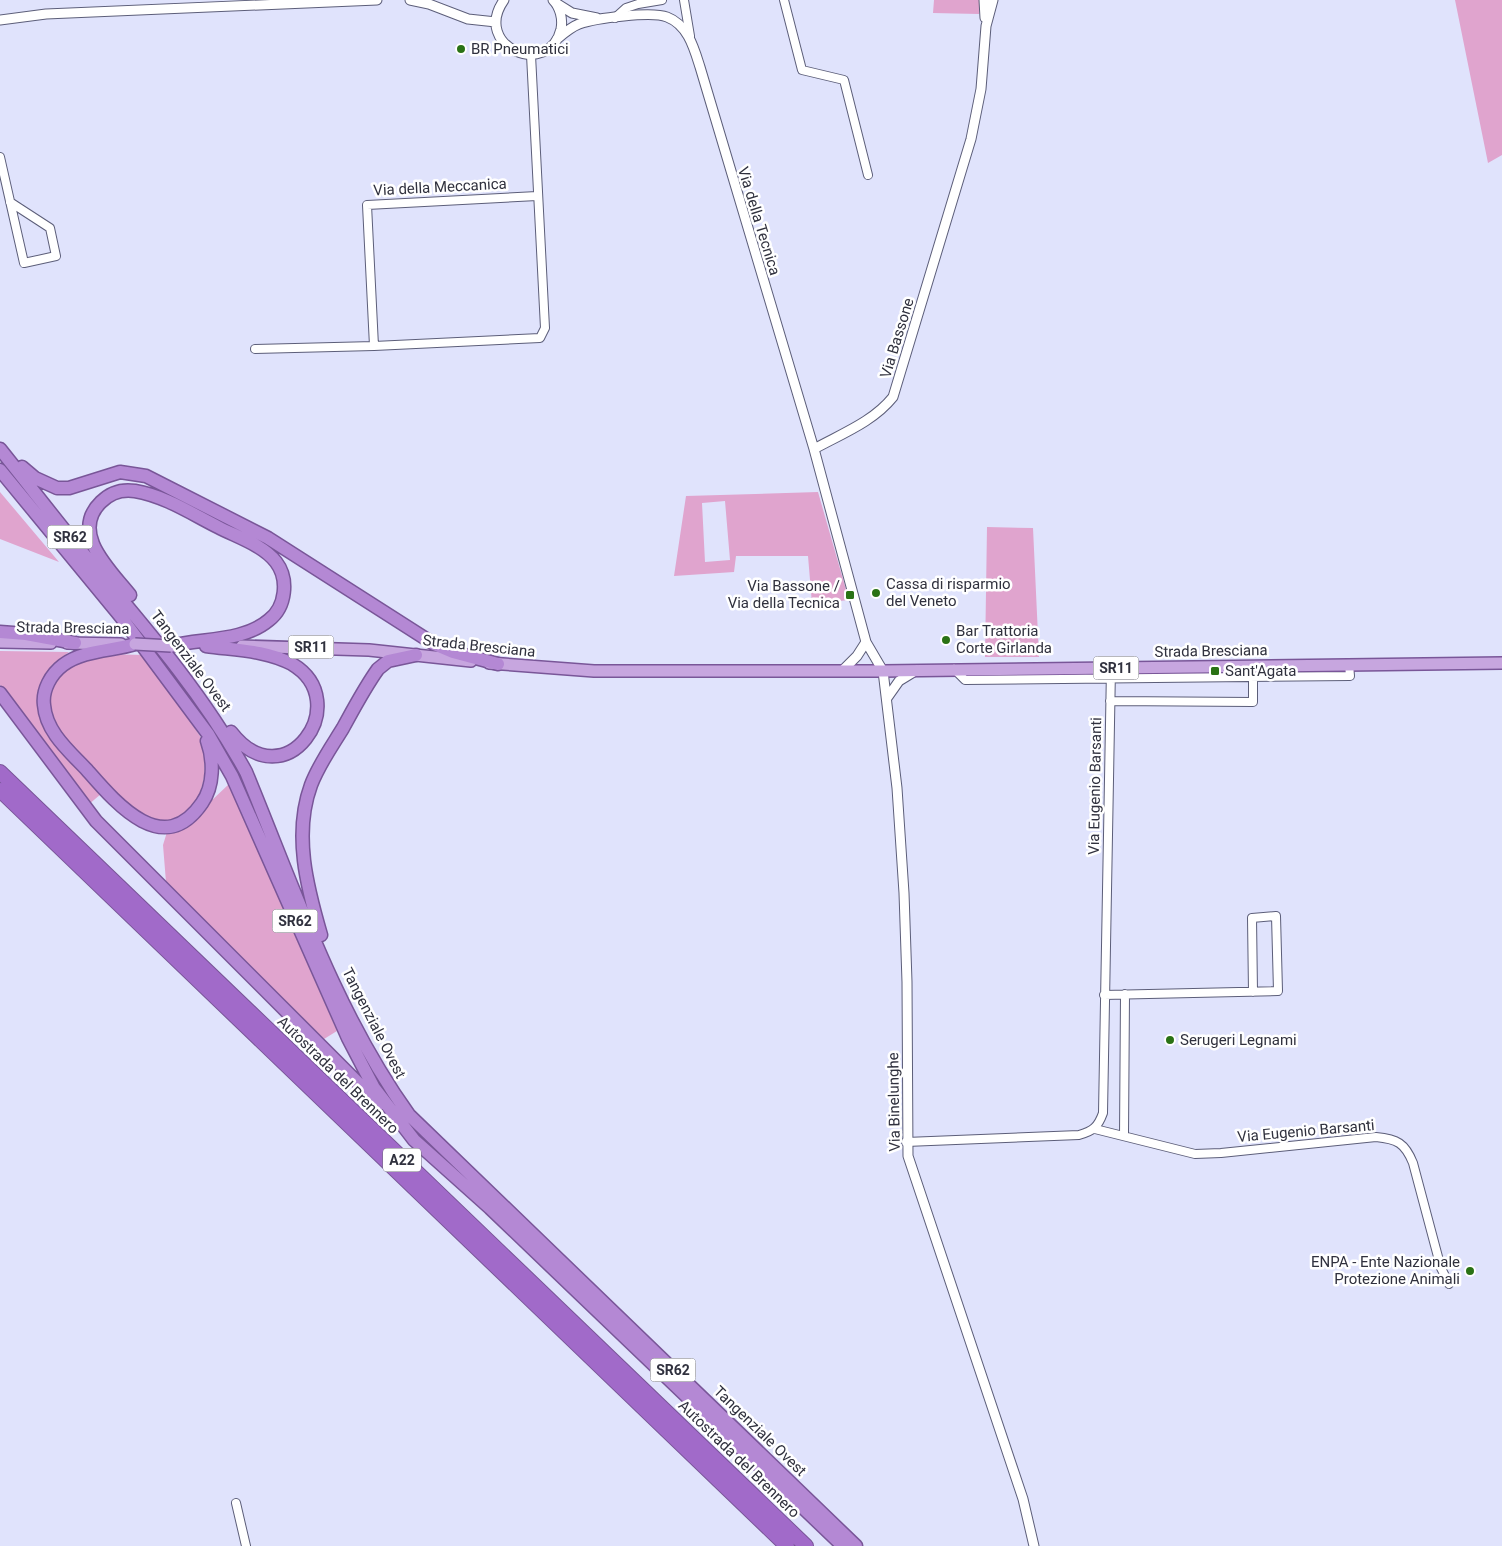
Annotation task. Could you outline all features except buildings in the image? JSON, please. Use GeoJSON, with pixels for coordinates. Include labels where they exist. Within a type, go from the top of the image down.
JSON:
{"type":"FeatureCollection","features":[{"type":"Feature","properties":{"kind":"highway"},"geometry":{"type":"LineString","coordinates":[[0,443],[35,478],[57,488],[69,488],[120,472],[146,476],[282,545],[434,644],[453,652],[498,664]]}},
{"type":"Feature","properties":{"kind":"highway","name":"Tangenziale Ovest"},"geometry":{"type":"LineString","coordinates":[[0,449],[150,633],[211,714],[246,772],[327,967],[364,1044],[385,1082],[409,1115],[856,1546]]}},
{"type":"Feature","properties":{"kind":"highway","name":"Tangenziale Ovest"},"geometry":{"type":"LineString","coordinates":[[0,470],[121,616],[208,734],[232,776],[348,1038],[374,1088],[414,1140],[490,1208],[843,1546]]}},
{"type":"Feature","properties":{"kind":"highway"},"geometry":{"type":"LineString","coordinates":[[0,485],[121,616]]}},
{"type":"Feature","properties":{"kind":"highway"},"geometry":{"type":"LineString","coordinates":[[150,633],[133,599],[98,555],[89,533],[90,520],[96,507],[108,496],[122,491],[135,491],[160,498],[255,546],[271,557],[279,567],[283,578],[284,593],[280,606],[274,616],[264,624],[246,632],[209,643],[171,646]]}},
{"type":"Feature","properties":{"kind":"highway"},"geometry":{"type":"LineString","coordinates":[[0,632],[26,634],[75,643]]}},
{"type":"Feature","properties":{"kind":"highway"},"geometry":{"type":"LineString","coordinates":[[186,680],[241,745],[256,754],[272,757],[290,752],[311,733],[317,715],[316,700],[311,684],[299,670],[268,655],[209,643]]}},
{"type":"Feature","properties":{"kind":"highway"},"geometry":{"type":"LineString","coordinates":[[135,644],[98,651],[76,658],[57,670],[45,692],[45,714],[62,744],[120,807],[144,822],[168,826],[187,819],[205,800],[210,783],[211,756],[205,736],[151,655]]}},
{"type":"Feature","properties":{"kind":"highway"},"geometry":{"type":"LineString","coordinates":[[327,967],[325,948],[304,866],[302,826],[310,786],[378,668],[388,661],[416,655]]}},
{"type":"Feature","properties":{"kind":"highway"},"geometry":{"type":"LineString","coordinates":[[0,693],[96,821],[414,1140]]}},
{"type":"Feature","properties":{"kind":"highway","name":"Autostrada del Brennero"},"geometry":{"type":"LineString","coordinates":[[0,772],[806,1546]]}},
{"type":"Feature","properties":{"kind":"highway","name":"Autostrada del Brennero"},"geometry":{"type":"LineString","coordinates":[[0,790],[787,1546]]}},
{"type":"Feature","properties":{"kind":"main road","name":"Strada Bresciana"},"geometry":{"type":"LineString","coordinates":[[0,642],[75,643],[115,647]]}},
{"type":"Feature","properties":{"kind":"main road","name":"Strada Bresciana"},"geometry":{"type":"LineString","coordinates":[[209,643],[330,648],[594,671],[954,670],[983,675],[1111,673],[1349,664],[1502,663]]}},
{"type":"Feature","properties":{"kind":"main road","name":"Strada Bresciana"},"geometry":{"type":"LineString","coordinates":[[135,644],[171,646]]}},
{"type":"Feature","properties":{"kind":"street"},"geometry":{"type":"LineString","coordinates":[[0,20],[46,14],[377,0]]}},
{"type":"Feature","properties":{"kind":"street"},"geometry":{"type":"LineString","coordinates":[[410,0],[429,4],[468,19],[496,22]]}},
{"type":"Feature","properties":{"kind":"street"},"geometry":{"type":"LineString","coordinates":[[504,0],[500,6],[496,22],[501,39],[506,46],[522,54],[531,55],[546,50],[557,39],[578,24],[599,19],[656,15],[668,17],[690,36]]}},
{"type":"Feature","properties":{"kind":"street"},"geometry":{"type":"LineString","coordinates":[[615,18],[626,8],[662,0]]}},
{"type":"Feature","properties":{"kind":"street","name":"Via della Tecnica"},"geometry":{"type":"LineString","coordinates":[[684,0],[690,36],[814,448]]}},
{"type":"Feature","properties":{"kind":"street"},"geometry":{"type":"LineString","coordinates":[[784,0],[802,70],[844,80],[868,175]]}},
{"type":"Feature","properties":{"kind":"street"},"geometry":{"type":"LineString","coordinates":[[984,0],[986,26]]}},
{"type":"Feature","properties":{"kind":"street","name":"Via Bassone"},"geometry":{"type":"LineString","coordinates":[[814,448],[884,409],[893,397],[971,139],[981,89],[986,26],[993,0]]}},
{"type":"Feature","properties":{"kind":"street"},"geometry":{"type":"LineString","coordinates":[[555,2],[572,13],[599,19]]}},
{"type":"Feature","properties":{"kind":"street"},"geometry":{"type":"LineString","coordinates":[[555,2],[561,15],[562,27],[557,39]]}},
{"type":"Feature","properties":{"kind":"street"},"geometry":{"type":"LineString","coordinates":[[255,349],[374,346],[540,338],[545,328],[531,55]]}},
{"type":"Feature","properties":{"kind":"street"},"geometry":{"type":"LineString","coordinates":[[0,157],[10,202],[24,263],[56,256],[50,228],[10,202]]}},
{"type":"Feature","properties":{"kind":"street","name":"Via della Meccanica"},"geometry":{"type":"LineString","coordinates":[[374,346],[366,205],[537,196]]}},
{"type":"Feature","properties":{"kind":"street"},"geometry":{"type":"LineString","coordinates":[[814,448],[866,642],[883,671]]}},
{"type":"Feature","properties":{"kind":"street"},"geometry":{"type":"LineString","coordinates":[[842,671],[857,656],[866,642]]}},
{"type":"Feature","properties":{"kind":"street","name":"Strada Bresciana"},"geometry":{"type":"LineString","coordinates":[[1111,673],[1253,677],[1350,676],[1349,664]]}},
{"type":"Feature","properties":{"kind":"street"},"geometry":{"type":"LineString","coordinates":[[887,698],[899,681],[918,670]]}},
{"type":"Feature","properties":{"kind":"street","name":"Via Binelunghe"},"geometry":{"type":"LineString","coordinates":[[883,671],[896,788],[904,893],[907,982],[906,1142],[908,1156],[1023,1499],[1034,1546]]}},
{"type":"Feature","properties":{"kind":"street","name":"Via Eugenio Barsanti"},"geometry":{"type":"LineString","coordinates":[[906,1142],[1079,1135],[1095,1129],[1099,1124],[1103,1113],[1111,673]]}},
{"type":"Feature","properties":{"kind":"street","name":"Strada Bresciana"},"geometry":{"type":"LineString","coordinates":[[1110,701],[1252,702],[1253,677]]}},
{"type":"Feature","properties":{"kind":"street"},"geometry":{"type":"LineString","coordinates":[[1104,995],[1125,994],[1253,992],[1278,991],[1276,916],[1252,918],[1253,992]]}},
{"type":"Feature","properties":{"kind":"street"},"geometry":{"type":"LineString","coordinates":[[1124,1136],[1125,994]]}},
{"type":"Feature","properties":{"kind":"street","name":"Via Eugenio Barsanti"},"geometry":{"type":"LineString","coordinates":[[1095,1129],[1195,1154],[1221,1154],[1376,1137],[1392,1138],[1402,1143],[1408,1150],[1442,1268],[1449,1284]]}},
{"type":"Feature","properties":{"kind":"street"},"geometry":{"type":"LineString","coordinates":[[236,1503],[246,1546]]}},
{"type":"Feature","properties":{"kind":"shaded area"},"geometry":{"type":"Polygon","coordinates":[[[934,0],[980,0],[979,14],[933,13],[934,0]]]}},
{"type":"Feature","properties":{"kind":"shaded area"},"geometry":{"type":"Polygon","coordinates":[[[1455,0],[1502,0],[1502,155],[1488,163],[1455,0]]]}},
{"type":"Feature","properties":{"kind":"shaded area"},"geometry":{"type":"Polygon","coordinates":[[[0,492],[59,562],[0,539],[0,492]]]}},
{"type":"Feature","properties":{"kind":"shaded area"},"geometry":{"type":"Polygon","coordinates":[[[818,492],[849,600],[812,604],[808,556],[736,556],[734,572],[674,576],[686,496],[818,492]],[[725,501],[702,503],[705,562],[730,560],[725,501]]]}},
{"type":"Feature","properties":{"kind":"shaded area"},"geometry":{"type":"Polygon","coordinates":[[[987,527],[1033,528],[1039,657],[985,657],[987,527]]]}},
{"type":"Feature","properties":{"kind":"shaded area"},"geometry":{"type":"Polygon","coordinates":[[[0,651],[69,652],[52,665],[44,678],[38,696],[41,717],[101,794],[88,805],[0,685],[0,651]]]}},
{"type":"Feature","properties":{"kind":"shaded area"},"geometry":{"type":"Polygon","coordinates":[[[101,654],[146,655],[200,736],[205,766],[203,782],[191,808],[180,816],[166,820],[149,819],[140,816],[125,806],[64,739],[50,717],[49,692],[63,669],[73,663],[101,654]]]}},
{"type":"Feature","properties":{"kind":"shaded area"},"geometry":{"type":"Polygon","coordinates":[[[230,783],[337,1031],[324,1039],[166,882],[163,845],[167,832],[209,803],[230,783]]]}},
{"type":"Feature","properties":{"kind":"place","name":"BR Pneumatici"},"geometry":{"type":"Point","coordinates":[461,49]}},
{"type":"Feature","properties":{"kind":"place","name":"Cassa di risparmio del Veneto"},"geometry":{"type":"Point","coordinates":[876,593]}},
{"type":"Feature","properties":{"kind":"place","name":"Via Bassone / Via della Tecnica"},"geometry":{"type":"Point","coordinates":[850,595]}},
{"type":"Feature","properties":{"kind":"place","name":"Bar Trattoria Corte Girlanda"},"geometry":{"type":"Point","coordinates":[946,640]}},
{"type":"Feature","properties":{"kind":"place","name":"Sant'Agata"},"geometry":{"type":"Point","coordinates":[1215,671]}},
{"type":"Feature","properties":{"kind":"place","name":"Serugeri Legnami"},"geometry":{"type":"Point","coordinates":[1170,1040]}},
{"type":"Feature","properties":{"kind":"place","name":"ENPA - Ente Nazionale Protezione Animali"},"geometry":{"type":"Point","coordinates":[1470,1271]}}]}
